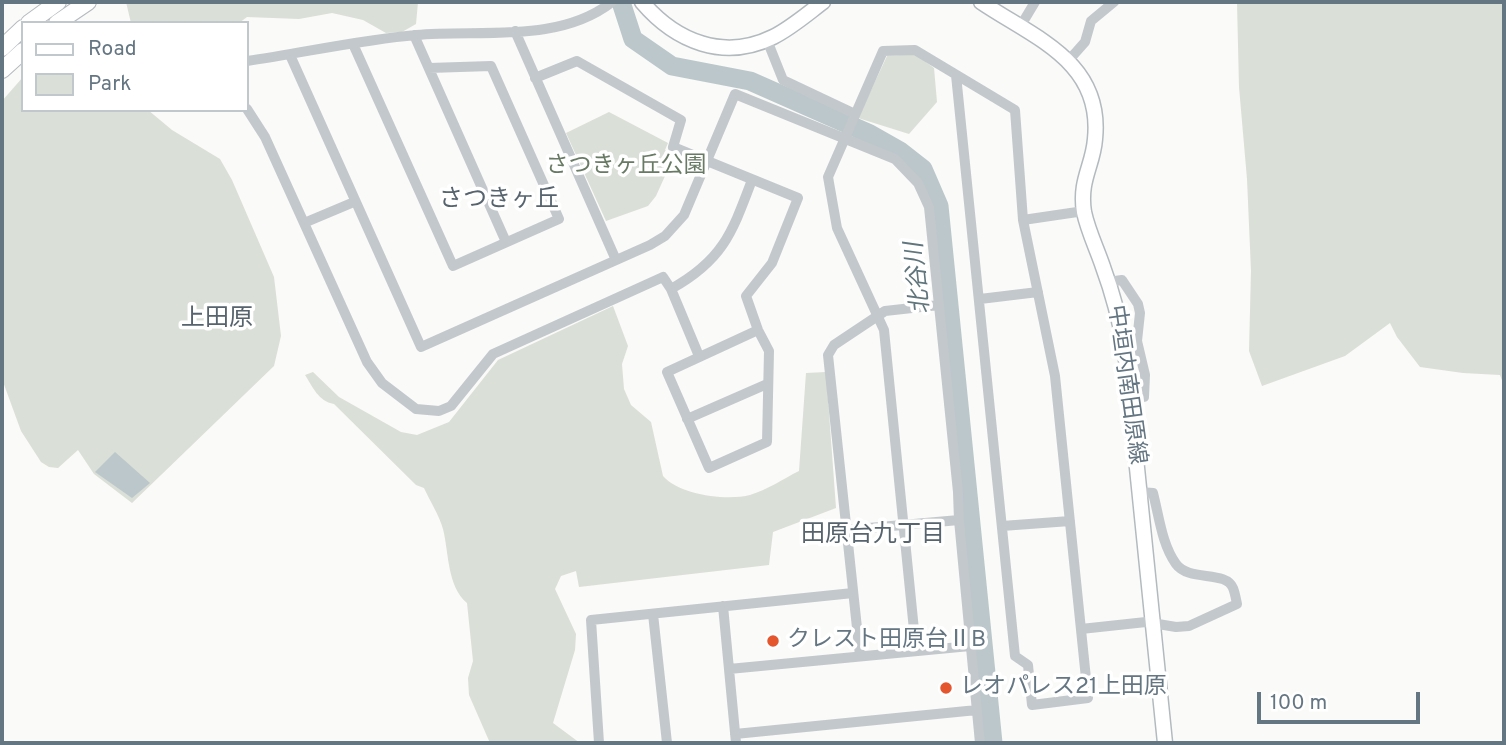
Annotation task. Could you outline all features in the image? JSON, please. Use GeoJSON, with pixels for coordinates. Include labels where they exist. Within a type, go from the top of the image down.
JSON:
{"type":"FeatureCollection","features":[{"type":"Feature","properties":{"kind":"main road"},"geometry":{"type":"LineString","coordinates":[[32,21],[58,2]]}},
{"type":"Feature","properties":{"kind":"main road"},"geometry":{"type":"LineString","coordinates":[[60,21],[88,2]]}},
{"type":"Feature","properties":{"kind":"main road"},"geometry":{"type":"LineString","coordinates":[[642,2],[685,39],[708,47],[734,48],[767,40],[823,2]]}},
{"type":"Feature","properties":{"kind":"main road","name":"中垣内南田原線"},"geometry":{"type":"LineString","coordinates":[[981,2],[1053,46],[1069,60],[1080,74],[1096,117],[1095,141],[1083,189],[1084,212],[1108,282],[1125,350],[1165,743]]}},
{"type":"Feature","properties":{"kind":"main road"},"geometry":{"type":"LineString","coordinates":[[2,48],[21,29]]}},
{"type":"Feature","properties":{"kind":"main road"},"geometry":{"type":"LineString","coordinates":[[2,70],[21,53]]}},
{"type":"Feature","properties":{"kind":"street"},"geometry":{"type":"LineString","coordinates":[[248,61],[414,35],[563,26],[600,11],[612,2]]}},
{"type":"Feature","properties":{"kind":"street"},"geometry":{"type":"LineString","coordinates":[[1020,27],[1035,2]]}},
{"type":"Feature","properties":{"kind":"street"},"geometry":{"type":"LineString","coordinates":[[1069,60],[1085,42],[1091,22],[1114,2]]}},
{"type":"Feature","properties":{"kind":"street"},"geometry":{"type":"LineString","coordinates":[[515,31],[616,260]]}},
{"type":"Feature","properties":{"kind":"street"},"geometry":{"type":"LineString","coordinates":[[414,35],[506,242]]}},
{"type":"Feature","properties":{"kind":"street"},"geometry":{"type":"LineString","coordinates":[[767,40],[783,80],[855,115]]}},
{"type":"Feature","properties":{"kind":"street"},"geometry":{"type":"LineString","coordinates":[[353,44],[453,266],[559,219],[491,66],[429,68]]}},
{"type":"Feature","properties":{"kind":"street"},"geometry":{"type":"LineString","coordinates":[[916,650],[884,330],[837,228],[828,177],[883,51],[915,50],[1015,110],[1023,220],[1055,376],[1088,698],[1032,705],[1028,665],[1015,656],[956,75]]}},
{"type":"Feature","properties":{"kind":"street"},"geometry":{"type":"LineString","coordinates":[[290,54],[421,347],[650,245],[674,227],[691,200],[735,94],[895,159],[918,183],[929,207],[980,743]]}},
{"type":"Feature","properties":{"kind":"street"},"geometry":{"type":"LineString","coordinates":[[535,78],[577,61],[681,120],[673,147],[798,198],[772,263],[746,296],[758,331],[769,351],[766,442],[709,468],[667,372],[758,331]]}},
{"type":"Feature","properties":{"kind":"street"},"geometry":{"type":"LineString","coordinates":[[248,111],[265,137],[372,372],[416,409],[439,411],[451,406],[493,354],[663,277],[671,289],[699,356]]}},
{"type":"Feature","properties":{"kind":"street"},"geometry":{"type":"LineString","coordinates":[[671,289],[696,275],[720,250],[734,228],[752,180]]}},
{"type":"Feature","properties":{"kind":"street"},"geometry":{"type":"LineString","coordinates":[[304,223],[354,202]]}},
{"type":"Feature","properties":{"kind":"street"},"geometry":{"type":"LineString","coordinates":[[1023,220],[1084,212]]}},
{"type":"Feature","properties":{"kind":"street"},"geometry":{"type":"LineString","coordinates":[[1108,282],[1122,280],[1138,304],[1140,313],[1137,341],[1145,375],[1144,397],[1130,400]]}},
{"type":"Feature","properties":{"kind":"street"},"geometry":{"type":"LineString","coordinates":[[980,299],[1038,292]]}},
{"type":"Feature","properties":{"kind":"street"},"geometry":{"type":"LineString","coordinates":[[860,656],[828,355],[834,345],[884,311],[939,305]]}},
{"type":"Feature","properties":{"kind":"street"},"geometry":{"type":"LineString","coordinates":[[687,419],[767,384]]}},
{"type":"Feature","properties":{"kind":"street"},"geometry":{"type":"LineString","coordinates":[[1081,629],[1153,622],[1175,627],[1189,626],[1237,604],[1233,587],[1227,580],[1186,573],[1177,566],[1166,545],[1153,493],[1140,492]]}},
{"type":"Feature","properties":{"kind":"street"},"geometry":{"type":"LineString","coordinates":[[846,530],[959,520]]}},
{"type":"Feature","properties":{"kind":"street"},"geometry":{"type":"LineString","coordinates":[[1002,526],[1070,521]]}},
{"type":"Feature","properties":{"kind":"street"},"geometry":{"type":"LineString","coordinates":[[1146,551],[1166,545]]}},
{"type":"Feature","properties":{"kind":"street"},"geometry":{"type":"LineString","coordinates":[[599,743],[591,620],[853,593]]}},
{"type":"Feature","properties":{"kind":"street"},"geometry":{"type":"LineString","coordinates":[[723,606],[736,738],[977,710]]}},
{"type":"Feature","properties":{"kind":"street"},"geometry":{"type":"LineString","coordinates":[[653,614],[667,743]]}},
{"type":"Feature","properties":{"kind":"street"},"geometry":{"type":"LineString","coordinates":[[729,669],[970,646]]}},
{"type":"Feature","properties":{"kind":"green space"},"geometry":{"type":"Polygon","coordinates":[[[126,2],[418,2],[416,24],[402,32],[386,33],[363,20],[332,13],[299,19],[247,17],[242,21],[131,21],[126,2]]]}},
{"type":"Feature","properties":{"kind":"green space"},"geometry":{"type":"Polygon","coordinates":[[[1237,2],[1504,2],[1504,386],[1500,375],[1420,367],[1397,337],[1390,323],[1345,356],[1262,386],[1249,351],[1251,271],[1239,87],[1237,2]]]}},
{"type":"Feature","properties":{"kind":"green space"},"geometry":{"type":"Polygon","coordinates":[[[915,54],[934,68],[937,102],[909,134],[858,118],[887,56],[915,54]]]}},
{"type":"Feature","properties":{"kind":"green space"},"geometry":{"type":"Polygon","coordinates":[[[21,79],[21,112],[150,112],[172,130],[220,159],[232,180],[274,277],[281,336],[274,366],[132,503],[94,474],[78,450],[58,468],[41,462],[21,431],[2,379],[2,101],[21,79]]]}},
{"type":"Feature","properties":{"kind":"green space","name":"さつきヶ丘公園"},"geometry":{"type":"Polygon","coordinates":[[[609,112],[668,143],[665,150],[674,156],[656,196],[648,206],[606,221],[566,133],[609,112]]]}},
{"type":"Feature","properties":{"kind":"green space"},"geometry":{"type":"Polygon","coordinates":[[[613,306],[628,346],[622,364],[624,389],[631,405],[651,422],[663,476],[670,483],[691,492],[717,497],[740,497],[769,487],[799,471],[806,373],[826,372],[836,508],[773,532],[769,565],[579,587],[576,571],[561,576],[555,589],[576,634],[575,650],[553,723],[580,743],[490,743],[469,695],[468,678],[473,661],[467,603],[460,596],[452,578],[443,529],[424,488],[416,485],[334,404],[320,397],[305,375],[313,372],[339,397],[401,432],[417,435],[449,422],[498,360],[613,306]]]}},
{"type":"Feature","properties":{"kind":"shaded area"},"geometry":{"type":"Polygon","coordinates":[[[115,452],[150,483],[132,498],[95,472],[115,452]]]}},
{"type":"Feature","properties":{"kind":"waterway","name":"北谷川"},"geometry":{"type":"LineString","coordinates":[[621,2],[633,39],[672,66],[750,81],[870,134],[900,151],[923,169],[939,206],[993,743]]}},
{"type":"Feature","properties":{"kind":"place","name":"クレスト田原台ⅡB"},"geometry":{"type":"Point","coordinates":[773,641]}},
{"type":"Feature","properties":{"kind":"place","name":"レオパレス21上田原"},"geometry":{"type":"Point","coordinates":[946,688]}},
{"type":"Feature","properties":{"kind":"district","name":"さつきヶ丘"},"geometry":{"type":"Point","coordinates":[499,201]}},
{"type":"Feature","properties":{"kind":"district","name":"上田原"},"geometry":{"type":"Point","coordinates":[217,320]}},
{"type":"Feature","properties":{"kind":"district","name":"田原台九丁目"},"geometry":{"type":"Point","coordinates":[873,536]}}]}
